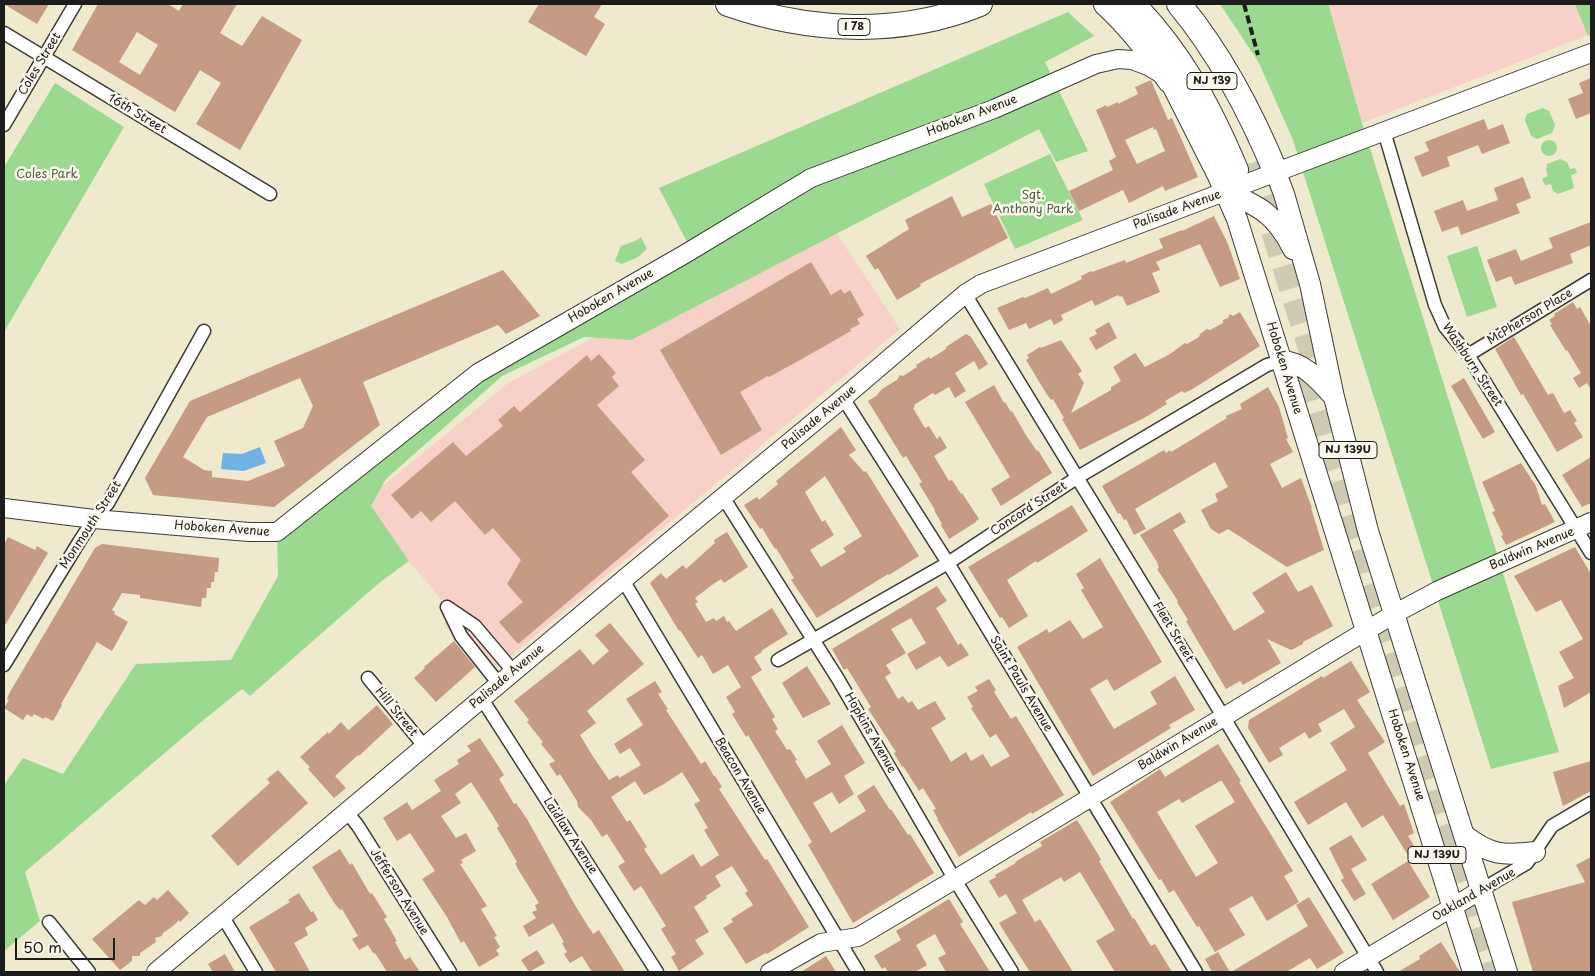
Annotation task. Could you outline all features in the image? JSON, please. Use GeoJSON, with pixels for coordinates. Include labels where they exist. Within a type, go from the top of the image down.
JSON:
{"type":"FeatureCollection","features":[{"type":"Feature","properties":{"kind":"highway","name":"I 78"},"geometry":{"type":"LineString","coordinates":[[728,4],[802,22],[848,27],[898,26],[933,20],[980,4]]}},
{"type":"Feature","properties":{"kind":"highway","name":"NJ 139U"},"geometry":{"type":"LineString","coordinates":[[1106,4],[1150,10],[1196,24],[1241,96],[1276,173]]}},
{"type":"Feature","properties":{"kind":"highway","name":"NJ 139U"},"geometry":{"type":"LineString","coordinates":[[1150,10],[1145,45],[1170,81]]}},
{"type":"Feature","properties":{"kind":"highway","name":"NJ 139"},"geometry":{"type":"LineString","coordinates":[[1150,10],[1185,40],[1207,72],[1231,118],[1244,166]]}},
{"type":"Feature","properties":{"kind":"main road","name":"Hoboken Avenue"},"geometry":{"type":"LineString","coordinates":[[1170,81],[1226,192],[1240,228],[1454,907]]}},
{"type":"Feature","properties":{"kind":"main road","name":"NJ 139U"},"geometry":{"type":"LineString","coordinates":[[1276,173],[1310,284],[1334,397],[1368,531],[1507,972]]}},
{"type":"Feature","properties":{"kind":"main road"},"geometry":{"type":"LineString","coordinates":[[1226,192],[1258,206],[1277,224],[1287,237],[1310,284]]}},
{"type":"Feature","properties":{"kind":"main road"},"geometry":{"type":"LineString","coordinates":[[1282,361],[1290,362],[1306,370],[1334,397]]}},
{"type":"Feature","properties":{"kind":"main road"},"geometry":{"type":"LineString","coordinates":[[1464,835],[1491,852],[1513,855],[1535,852]]}},
{"type":"Feature","properties":{"kind":"main road","name":"NJ 139U"},"geometry":{"type":"LineString","coordinates":[[1454,907],[1474,972]]}},
{"type":"Feature","properties":{"kind":"street","name":"Coles Street"},"geometry":{"type":"LineString","coordinates":[[4,125],[75,4]]}},
{"type":"Feature","properties":{"kind":"street","name":"16th Street"},"geometry":{"type":"LineString","coordinates":[[4,33],[270,194]]}},
{"type":"Feature","properties":{"kind":"street","name":"Palisade Avenue"},"geometry":{"type":"LineString","coordinates":[[156,972],[965,294],[989,280],[1591,53]]}},
{"type":"Feature","properties":{"kind":"street","name":"Hoboken Avenue"},"geometry":{"type":"LineString","coordinates":[[4,508],[94,519],[249,532],[277,532],[478,373],[686,254],[811,178],[985,112],[1084,69],[1108,61],[1124,59],[1140,63],[1162,74],[1170,81]]}},
{"type":"Feature","properties":{"kind":"street","name":"Washburn Street"},"geometry":{"type":"LineString","coordinates":[[1380,133],[1435,305],[1445,327],[1468,355],[1584,526],[1591,553]]}},
{"type":"Feature","properties":{"kind":"street","name":"McPherson Place"},"geometry":{"type":"LineString","coordinates":[[1468,355],[1591,280]]}},
{"type":"Feature","properties":{"kind":"street","name":"Fleet Street"},"geometry":{"type":"LineString","coordinates":[[965,294],[1373,965]]}},
{"type":"Feature","properties":{"kind":"street","name":"Monmouth Street"},"geometry":{"type":"LineString","coordinates":[[4,665],[79,542],[94,519],[108,503],[204,331]]}},
{"type":"Feature","properties":{"kind":"street","name":"Concord Street"},"geometry":{"type":"LineString","coordinates":[[778,660],[948,563],[1078,477],[1267,365],[1282,361]]}},
{"type":"Feature","properties":{"kind":"street","name":"Saint Pauls Avenue"},"geometry":{"type":"LineString","coordinates":[[843,398],[948,563],[1196,972]]}},
{"type":"Feature","properties":{"kind":"street","name":"Hopkins Avenue"},"geometry":{"type":"LineString","coordinates":[[723,497],[838,679],[1012,972]]}},
{"type":"Feature","properties":{"kind":"street","name":"Baldwin Avenue"},"geometry":{"type":"LineString","coordinates":[[770,972],[821,943],[858,937],[956,880],[1223,716],[1394,614],[1437,591],[1497,563],[1584,526]]}},
{"type":"Feature","properties":{"kind":"street","name":"Beacon Avenue"},"geometry":{"type":"LineString","coordinates":[[623,580],[858,972]]}},
{"type":"Feature","properties":{"kind":"street"},"geometry":{"type":"LineString","coordinates":[[499,684],[461,636],[447,607],[475,626],[514,672]]}},
{"type":"Feature","properties":{"kind":"street","name":"Hill Street"},"geometry":{"type":"LineString","coordinates":[[368,678],[425,747]]}},
{"type":"Feature","properties":{"kind":"street","name":"Laidlaw Avenue"},"geometry":{"type":"LineString","coordinates":[[482,699],[658,972]]}},
{"type":"Feature","properties":{"kind":"street","name":"Oakland Avenue"},"geometry":{"type":"LineString","coordinates":[[1344,972],[1373,965],[1454,907],[1523,866],[1552,826],[1591,803]]}},
{"type":"Feature","properties":{"kind":"street","name":"Jefferson Avenue"},"geometry":{"type":"LineString","coordinates":[[347,812],[358,826],[450,972]]}},
{"type":"Feature","properties":{"kind":"street"},"geometry":{"type":"LineString","coordinates":[[223,917],[256,972]]}},
{"type":"Feature","properties":{"kind":"street"},"geometry":{"type":"LineString","coordinates":[[50,922],[89,972]]}},
{"type":"Feature","properties":{"kind":"shaded area"},"geometry":{"type":"Polygon","coordinates":[[[1329,4],[1591,4],[1591,34],[1362,123],[1329,4]]]}},
{"type":"Feature","properties":{"kind":"shaded area"},"geometry":{"type":"Polygon","coordinates":[[[831,225],[900,329],[487,676],[443,623],[453,616],[361,504],[508,383],[606,331],[831,225]]]}},
{"type":"Feature","properties":{"kind":"green space"},"geometry":{"type":"Polygon","coordinates":[[[1220,4],[1327,4],[1329,6],[1362,123],[1559,752],[1491,769],[1293,140],[1259,63],[1220,4]]]}},
{"type":"Feature","properties":{"kind":"green space"},"geometry":{"type":"Polygon","coordinates":[[[1575,4],[1591,4],[1591,34],[1588,36],[1575,4]]]}},
{"type":"Feature","properties":{"kind":"green space"},"geometry":{"type":"Polygon","coordinates":[[[1068,12],[1094,36],[1045,62],[1088,151],[1056,162],[1039,129],[631,340],[584,337],[502,376],[386,479],[371,506],[409,561],[379,583],[250,696],[242,689],[201,722],[25,872],[40,921],[4,951],[4,785],[23,758],[63,774],[136,664],[231,660],[278,576],[277,532],[514,346],[688,244],[659,188],[1068,12]]]}},
{"type":"Feature","properties":{"kind":"green space","name":"Coles Park"},"geometry":{"type":"Polygon","coordinates":[[[55,83],[124,127],[4,332],[4,167],[55,83]]]}},
{"type":"Feature","properties":{"kind":"green space"},"geometry":{"type":"Polygon","coordinates":[[[1543,108],[1549,111],[1555,125],[1552,133],[1537,139],[1531,136],[1525,120],[1527,114],[1543,108]]]}},
{"type":"Feature","properties":{"kind":"green space"},"geometry":{"type":"Polygon","coordinates":[[[1549,140],[1557,148],[1549,156],[1541,148],[1549,140]]]}},
{"type":"Feature","properties":{"kind":"green space","name":"Sgt. Anthony Park"},"geometry":{"type":"Polygon","coordinates":[[[1050,154],[1083,220],[1015,249],[984,184],[1050,154]]]}},
{"type":"Feature","properties":{"kind":"green space"},"geometry":{"type":"Polygon","coordinates":[[[1560,159],[1567,162],[1570,169],[1575,168],[1577,173],[1571,175],[1574,188],[1558,194],[1553,191],[1551,184],[1545,185],[1542,179],[1548,176],[1547,164],[1560,159]]]}},
{"type":"Feature","properties":{"kind":"green space"},"geometry":{"type":"Polygon","coordinates":[[[641,237],[647,249],[638,257],[622,264],[615,261],[621,246],[641,237]]]}},
{"type":"Feature","properties":{"kind":"green space"},"geometry":{"type":"Polygon","coordinates":[[[1477,246],[1497,307],[1467,317],[1447,256],[1477,246]]]}},
{"type":"Feature","properties":{"kind":"water"},"geometry":{"type":"Polygon","coordinates":[[[260,447],[266,463],[244,471],[221,469],[223,453],[242,454],[260,447]]]}},
{"type":"Feature","properties":{"kind":"building"},"geometry":{"type":"Polygon","coordinates":[[[4,4],[49,4],[37,24],[4,4]]]}},
{"type":"Feature","properties":{"kind":"building"},"geometry":{"type":"Polygon","coordinates":[[[98,4],[168,4],[179,11],[183,4],[237,4],[220,33],[242,46],[262,16],[302,40],[240,150],[196,124],[221,83],[200,70],[175,112],[72,50],[98,4]],[[137,32],[119,62],[140,75],[158,45],[137,32]]]}},
{"type":"Feature","properties":{"kind":"building"},"geometry":{"type":"Polygon","coordinates":[[[539,4],[602,4],[594,17],[605,24],[586,56],[528,22],[539,4]]]}},
{"type":"Feature","properties":{"kind":"building"},"geometry":{"type":"Polygon","coordinates":[[[1591,78],[1591,113],[1576,119],[1568,99],[1583,93],[1579,83],[1591,78]]]}},
{"type":"Feature","properties":{"kind":"building"},"geometry":{"type":"Polygon","coordinates":[[[1151,80],[1168,120],[1172,118],[1198,177],[1165,191],[1163,186],[1129,203],[1123,190],[1079,211],[1069,191],[1113,170],[1109,161],[1116,157],[1096,110],[1106,105],[1107,107],[1118,102],[1118,104],[1138,94],[1135,87],[1151,80]],[[1153,127],[1125,140],[1137,164],[1165,151],[1156,129],[1154,130],[1153,127]]]}},
{"type":"Feature","properties":{"kind":"building"},"geometry":{"type":"Polygon","coordinates":[[[1484,119],[1488,130],[1503,124],[1510,143],[1482,154],[1478,145],[1447,157],[1450,166],[1422,177],[1414,157],[1429,151],[1425,142],[1484,119]]]}},
{"type":"Feature","properties":{"kind":"building"},"geometry":{"type":"Polygon","coordinates":[[[1523,177],[1531,198],[1516,204],[1520,213],[1461,235],[1458,226],[1442,232],[1434,211],[1463,200],[1467,211],[1498,200],[1494,188],[1523,177]]]}},
{"type":"Feature","properties":{"kind":"building"},"geometry":{"type":"Polygon","coordinates":[[[952,196],[962,217],[991,204],[1008,238],[920,284],[921,286],[897,300],[878,268],[875,270],[866,256],[909,229],[905,220],[952,196]]]}},
{"type":"Feature","properties":{"kind":"building"},"geometry":{"type":"Polygon","coordinates":[[[1214,216],[1228,244],[1240,279],[1220,287],[1200,244],[1156,262],[1160,270],[1152,273],[1160,292],[1127,306],[1122,296],[1118,295],[1095,306],[1092,300],[1061,315],[1063,320],[1054,325],[1051,319],[1029,329],[1026,323],[1009,330],[997,308],[1048,288],[1051,294],[1082,279],[1081,276],[1091,271],[1125,260],[1126,263],[1163,248],[1159,239],[1214,216]]]}},
{"type":"Feature","properties":{"kind":"building"},"geometry":{"type":"Polygon","coordinates":[[[1591,222],[1591,245],[1570,254],[1573,263],[1515,285],[1511,276],[1496,282],[1487,260],[1516,249],[1521,261],[1553,248],[1549,238],[1591,222]]]}},
{"type":"Feature","properties":{"kind":"building"},"geometry":{"type":"Polygon","coordinates":[[[811,262],[831,295],[841,289],[844,294],[850,290],[864,315],[857,319],[860,324],[800,360],[740,392],[762,430],[721,455],[660,350],[811,262]]]}},
{"type":"Feature","properties":{"kind":"building"},"geometry":{"type":"Polygon","coordinates":[[[503,270],[540,316],[506,334],[498,325],[363,382],[380,425],[274,507],[153,495],[145,478],[190,401],[503,270]],[[300,378],[207,417],[183,457],[204,470],[212,471],[212,477],[248,481],[285,466],[274,441],[303,428],[313,406],[300,378]]]}},
{"type":"Feature","properties":{"kind":"building"},"geometry":{"type":"Polygon","coordinates":[[[1573,302],[1577,309],[1580,307],[1591,326],[1591,390],[1587,383],[1579,388],[1573,378],[1581,373],[1550,325],[1552,324],[1549,320],[1555,316],[1554,314],[1573,302]]]}},
{"type":"Feature","properties":{"kind":"building"},"geometry":{"type":"Polygon","coordinates":[[[1240,312],[1260,346],[1191,390],[1184,393],[1182,391],[1165,401],[1167,404],[1144,418],[1080,450],[1053,399],[1051,400],[1046,393],[1026,360],[1029,358],[1027,355],[1040,347],[1061,340],[1082,371],[1078,374],[1084,383],[1071,413],[1111,390],[1111,387],[1121,381],[1113,367],[1135,353],[1145,367],[1170,354],[1185,343],[1187,344],[1199,337],[1207,329],[1210,330],[1223,323],[1223,320],[1228,318],[1230,314],[1233,316],[1240,312]]]}},
{"type":"Feature","properties":{"kind":"building"},"geometry":{"type":"Polygon","coordinates":[[[1109,322],[1117,338],[1096,350],[1089,338],[1097,334],[1095,330],[1109,322]]]}},
{"type":"Feature","properties":{"kind":"building"},"geometry":{"type":"Polygon","coordinates":[[[966,334],[971,337],[988,364],[979,370],[974,361],[955,373],[966,391],[955,398],[949,387],[935,395],[933,393],[914,405],[915,407],[913,408],[925,428],[929,426],[937,439],[940,436],[947,448],[934,456],[949,481],[952,480],[979,519],[949,539],[935,510],[919,484],[922,482],[906,456],[903,458],[868,401],[882,389],[897,380],[900,375],[903,376],[917,367],[916,365],[929,357],[930,359],[966,334]]]}},
{"type":"Feature","properties":{"kind":"building"},"geometry":{"type":"Polygon","coordinates":[[[1514,337],[1548,395],[1553,393],[1564,413],[1570,410],[1577,421],[1574,423],[1583,437],[1557,452],[1495,349],[1514,337]]]}},
{"type":"Feature","properties":{"kind":"building"},"geometry":{"type":"Polygon","coordinates":[[[599,354],[616,373],[612,377],[619,386],[597,405],[645,460],[631,472],[669,516],[518,644],[499,622],[523,602],[507,584],[521,560],[493,528],[485,535],[455,501],[431,522],[421,511],[412,519],[391,495],[453,442],[466,456],[503,426],[498,420],[514,406],[520,412],[587,355],[591,361],[599,354]]]}},
{"type":"Feature","properties":{"kind":"building"},"geometry":{"type":"Polygon","coordinates":[[[1464,378],[1495,432],[1483,439],[1451,386],[1464,378]]]}},
{"type":"Feature","properties":{"kind":"building"},"geometry":{"type":"Polygon","coordinates":[[[994,385],[1004,403],[1012,411],[1052,473],[1001,506],[991,489],[1010,477],[965,402],[994,385]]]}},
{"type":"Feature","properties":{"kind":"building"},"geometry":{"type":"Polygon","coordinates":[[[1268,387],[1279,407],[1288,438],[1286,439],[1293,452],[1270,464],[1282,488],[1301,478],[1324,550],[1287,567],[1228,529],[1219,534],[1211,529],[1201,510],[1218,501],[1215,494],[1228,487],[1215,462],[1135,509],[1146,529],[1134,535],[1126,519],[1124,520],[1120,513],[1118,514],[1102,486],[1164,450],[1166,453],[1170,450],[1171,452],[1227,418],[1226,416],[1242,409],[1240,404],[1268,387]]]}},
{"type":"Feature","properties":{"kind":"building"},"geometry":{"type":"Polygon","coordinates":[[[841,427],[856,450],[849,455],[864,472],[866,471],[919,556],[817,618],[791,580],[794,578],[776,548],[744,505],[757,497],[759,500],[778,484],[776,481],[841,427]],[[825,476],[805,492],[822,522],[825,520],[834,535],[810,550],[821,567],[846,552],[843,548],[862,536],[825,476]]]}},
{"type":"Feature","properties":{"kind":"building"},"geometry":{"type":"Polygon","coordinates":[[[1591,457],[1591,503],[1582,507],[1562,475],[1591,457]]]}},
{"type":"Feature","properties":{"kind":"building"},"geometry":{"type":"Polygon","coordinates":[[[1521,463],[1536,486],[1542,505],[1545,504],[1555,522],[1506,545],[1492,512],[1495,511],[1482,482],[1521,463]]]}},
{"type":"Feature","properties":{"kind":"building"},"geometry":{"type":"Polygon","coordinates":[[[1072,505],[1088,531],[1007,580],[1028,616],[1009,628],[1002,617],[1000,618],[968,567],[1072,505]]]}},
{"type":"Feature","properties":{"kind":"building"},"geometry":{"type":"Polygon","coordinates":[[[1180,512],[1186,522],[1173,530],[1234,631],[1265,612],[1252,593],[1286,572],[1298,592],[1312,585],[1333,626],[1291,650],[1267,639],[1281,663],[1243,685],[1240,681],[1226,689],[1186,621],[1188,620],[1178,601],[1157,569],[1159,568],[1157,562],[1140,535],[1180,512]]]}},
{"type":"Feature","properties":{"kind":"building"},"geometry":{"type":"Polygon","coordinates":[[[727,532],[748,567],[724,583],[721,579],[712,585],[695,598],[698,602],[695,604],[706,622],[714,618],[716,621],[724,616],[736,631],[772,608],[788,634],[754,657],[762,670],[751,677],[775,717],[772,719],[778,729],[775,731],[787,750],[790,749],[806,779],[831,764],[817,741],[842,725],[865,763],[844,776],[854,794],[839,804],[832,792],[813,803],[831,833],[866,811],[857,796],[874,785],[908,835],[910,834],[934,873],[853,923],[808,845],[812,842],[748,735],[746,737],[732,714],[735,712],[726,697],[741,687],[728,665],[713,674],[702,655],[698,658],[679,631],[650,583],[661,573],[666,579],[683,565],[686,569],[715,543],[714,540],[727,532]]]}},
{"type":"Feature","properties":{"kind":"building"},"geometry":{"type":"Polygon","coordinates":[[[8,537],[35,550],[37,546],[48,553],[4,627],[4,544],[8,537]]]}},
{"type":"Feature","properties":{"kind":"building"},"geometry":{"type":"Polygon","coordinates":[[[102,544],[219,558],[218,572],[215,572],[211,588],[207,588],[206,598],[202,598],[201,607],[140,598],[140,595],[122,593],[112,610],[115,612],[114,614],[128,622],[112,651],[97,642],[53,721],[34,714],[32,717],[27,714],[23,720],[4,708],[9,700],[7,699],[10,692],[95,548],[102,544]]]}},
{"type":"Feature","properties":{"kind":"building"},"geometry":{"type":"Polygon","coordinates":[[[1575,547],[1591,574],[1591,692],[1564,708],[1558,686],[1574,678],[1559,652],[1583,639],[1561,600],[1536,612],[1514,576],[1575,547]]]}},
{"type":"Feature","properties":{"kind":"building"},"geometry":{"type":"Polygon","coordinates":[[[1100,558],[1162,662],[1114,691],[1107,679],[1090,689],[1107,718],[1114,729],[1157,704],[1150,692],[1175,676],[1195,710],[1169,725],[1171,728],[1093,776],[1017,647],[1047,629],[1049,633],[1070,620],[1083,639],[1103,627],[1081,590],[1084,588],[1076,574],[1100,558]]]}},
{"type":"Feature","properties":{"kind":"building"},"geometry":{"type":"Polygon","coordinates":[[[937,586],[947,601],[936,608],[958,645],[961,643],[969,655],[948,667],[940,656],[916,670],[907,654],[926,643],[911,618],[891,629],[906,653],[886,665],[891,673],[885,677],[898,699],[903,696],[908,703],[912,701],[918,710],[935,701],[946,719],[931,728],[951,762],[966,752],[971,761],[983,754],[991,767],[1010,756],[996,734],[990,738],[971,708],[973,707],[967,697],[978,691],[975,687],[989,679],[996,690],[994,692],[1011,719],[1016,716],[1064,795],[1032,814],[1031,812],[959,857],[937,819],[933,810],[936,809],[923,788],[919,791],[902,767],[894,753],[896,752],[868,709],[871,707],[847,668],[844,670],[832,649],[937,586]]]}},
{"type":"Feature","properties":{"kind":"building"},"geometry":{"type":"Polygon","coordinates":[[[610,623],[644,664],[587,711],[596,723],[580,735],[609,780],[618,775],[619,778],[641,765],[630,748],[620,754],[614,744],[643,725],[626,699],[655,681],[662,692],[658,694],[668,709],[666,710],[701,764],[705,761],[715,776],[722,787],[719,789],[765,860],[767,859],[809,927],[767,954],[746,964],[723,928],[733,922],[731,919],[753,905],[745,893],[748,891],[732,866],[715,876],[721,886],[694,907],[709,932],[695,940],[704,954],[679,971],[671,957],[676,954],[661,929],[666,926],[641,886],[634,891],[618,866],[625,862],[607,834],[602,837],[591,820],[578,807],[577,801],[560,774],[557,776],[549,764],[555,761],[541,744],[543,742],[527,722],[529,720],[514,701],[580,649],[593,665],[609,651],[595,635],[610,623]],[[682,772],[644,795],[635,781],[611,797],[627,822],[630,820],[647,847],[644,849],[661,875],[693,854],[701,867],[719,855],[704,830],[708,828],[694,804],[700,801],[682,772]]]}},
{"type":"Feature","properties":{"kind":"building"},"geometry":{"type":"Polygon","coordinates":[[[454,641],[475,667],[436,702],[414,678],[454,641]]]}},
{"type":"Feature","properties":{"kind":"building"},"geometry":{"type":"Polygon","coordinates":[[[1351,661],[1370,692],[1357,700],[1385,742],[1368,753],[1400,806],[1404,804],[1414,833],[1408,836],[1417,851],[1409,857],[1383,815],[1362,828],[1346,802],[1308,825],[1294,802],[1347,770],[1330,743],[1355,727],[1344,709],[1318,724],[1322,731],[1309,739],[1305,732],[1279,748],[1283,755],[1269,763],[1248,728],[1249,720],[1322,676],[1323,678],[1351,661]]]}},
{"type":"Feature","properties":{"kind":"building"},"geometry":{"type":"Polygon","coordinates":[[[807,666],[831,704],[803,718],[782,683],[807,666]]]}},
{"type":"Feature","properties":{"kind":"building"},"geometry":{"type":"Polygon","coordinates":[[[377,705],[393,724],[335,776],[346,788],[334,798],[308,769],[310,767],[300,757],[341,722],[348,730],[377,705]]]}},
{"type":"Feature","properties":{"kind":"building"},"geometry":{"type":"Polygon","coordinates":[[[480,738],[504,775],[499,779],[514,804],[516,803],[527,819],[576,907],[593,934],[599,930],[625,972],[592,972],[582,956],[570,963],[564,954],[567,952],[562,943],[564,942],[553,923],[529,937],[523,926],[536,918],[532,912],[537,910],[535,905],[539,903],[518,869],[515,863],[517,862],[497,828],[499,826],[471,782],[455,794],[461,803],[441,816],[456,838],[466,833],[476,851],[461,860],[463,863],[460,864],[487,906],[481,909],[497,936],[494,937],[500,947],[496,950],[499,955],[479,967],[464,941],[461,943],[447,917],[422,879],[435,871],[410,833],[397,841],[383,818],[407,802],[412,810],[441,791],[434,780],[459,764],[457,760],[471,751],[467,746],[480,738]]]}},
{"type":"Feature","properties":{"kind":"building"},"geometry":{"type":"Polygon","coordinates":[[[1218,744],[1293,871],[1284,876],[1299,902],[1267,921],[1252,896],[1229,909],[1245,935],[1215,952],[1174,890],[1169,893],[1161,879],[1159,880],[1110,802],[1160,769],[1165,777],[1218,744]],[[1222,781],[1182,803],[1179,799],[1157,812],[1196,877],[1218,863],[1195,826],[1235,802],[1222,781]]]}},
{"type":"Feature","properties":{"kind":"building"},"geometry":{"type":"Polygon","coordinates":[[[1591,761],[1591,791],[1563,806],[1553,772],[1591,761]]]}},
{"type":"Feature","properties":{"kind":"building"},"geometry":{"type":"Polygon","coordinates":[[[278,770],[308,803],[238,866],[211,836],[270,783],[267,779],[278,770]]]}},
{"type":"Feature","properties":{"kind":"building"},"geometry":{"type":"Polygon","coordinates":[[[1077,820],[1133,919],[1151,946],[1155,944],[1172,972],[1115,972],[1096,941],[1115,930],[1080,872],[1064,882],[1061,877],[1022,900],[1035,922],[1040,919],[1073,972],[1030,972],[1007,936],[999,923],[1017,913],[1006,894],[999,898],[989,881],[996,877],[995,875],[1042,846],[1040,842],[1077,820]]]}},
{"type":"Feature","properties":{"kind":"building"},"geometry":{"type":"Polygon","coordinates":[[[1351,835],[1367,860],[1351,869],[1366,894],[1354,901],[1341,880],[1344,878],[1329,848],[1351,835]]]}},
{"type":"Feature","properties":{"kind":"building"},"geometry":{"type":"Polygon","coordinates":[[[340,849],[350,865],[352,863],[370,894],[372,893],[387,917],[384,919],[397,941],[395,942],[405,960],[410,957],[420,972],[387,972],[368,945],[359,950],[352,939],[358,936],[342,909],[340,910],[335,904],[312,867],[340,849]]]}},
{"type":"Feature","properties":{"kind":"building"},"geometry":{"type":"Polygon","coordinates":[[[1591,857],[1591,972],[1533,972],[1512,902],[1585,882],[1576,865],[1591,857]]]}},
{"type":"Feature","properties":{"kind":"building"},"geometry":{"type":"Polygon","coordinates":[[[1408,861],[1430,897],[1393,920],[1371,884],[1408,861]]]}},
{"type":"Feature","properties":{"kind":"building"},"geometry":{"type":"Polygon","coordinates":[[[168,890],[189,913],[180,922],[179,920],[163,933],[162,936],[155,938],[156,942],[140,953],[140,956],[132,956],[132,961],[120,970],[92,939],[139,900],[145,905],[154,897],[157,900],[168,890]]]}},
{"type":"Feature","properties":{"kind":"building"},"geometry":{"type":"Polygon","coordinates":[[[299,893],[318,920],[305,928],[308,935],[294,943],[310,972],[276,972],[249,927],[290,902],[288,900],[299,893]]]}},
{"type":"Feature","properties":{"kind":"building"},"geometry":{"type":"Polygon","coordinates":[[[1309,897],[1344,953],[1317,969],[1310,958],[1286,972],[1231,972],[1308,926],[1296,905],[1309,897]]]}},
{"type":"Feature","properties":{"kind":"building"},"geometry":{"type":"Polygon","coordinates":[[[949,899],[963,922],[960,924],[990,972],[946,972],[938,958],[946,954],[935,934],[916,945],[927,965],[915,972],[888,972],[885,967],[882,969],[874,956],[901,940],[896,931],[949,899]]]}},
{"type":"Feature","properties":{"kind":"building"},"geometry":{"type":"Polygon","coordinates":[[[1441,942],[1460,972],[1398,972],[1420,959],[1419,956],[1441,942]]]}},
{"type":"Feature","properties":{"kind":"building"},"geometry":{"type":"Polygon","coordinates":[[[537,950],[545,963],[529,972],[521,960],[537,950]]]}},
{"type":"Feature","properties":{"kind":"building"},"geometry":{"type":"Polygon","coordinates":[[[1218,952],[1230,972],[1212,972],[1205,959],[1218,952]]]}},
{"type":"Feature","properties":{"kind":"building"},"geometry":{"type":"Polygon","coordinates":[[[225,954],[235,972],[213,972],[208,964],[225,954]]]}},
{"type":"Feature","properties":{"kind":"building"},"geometry":{"type":"Polygon","coordinates":[[[826,956],[836,972],[801,972],[826,956]]]}},
{"type":"Feature","properties":{"kind":"tunnel"},"geometry":{"type":"LineString","coordinates":[[1251,163],[1325,396]]}},
{"type":"Feature","properties":{"kind":"tunnel"},"geometry":{"type":"LineString","coordinates":[[1305,378],[1491,972]]}},
{"type":"Feature","properties":{"kind":"railway"},"geometry":{"type":"LineString","coordinates":[[1244,4],[1258,55]]}}]}
